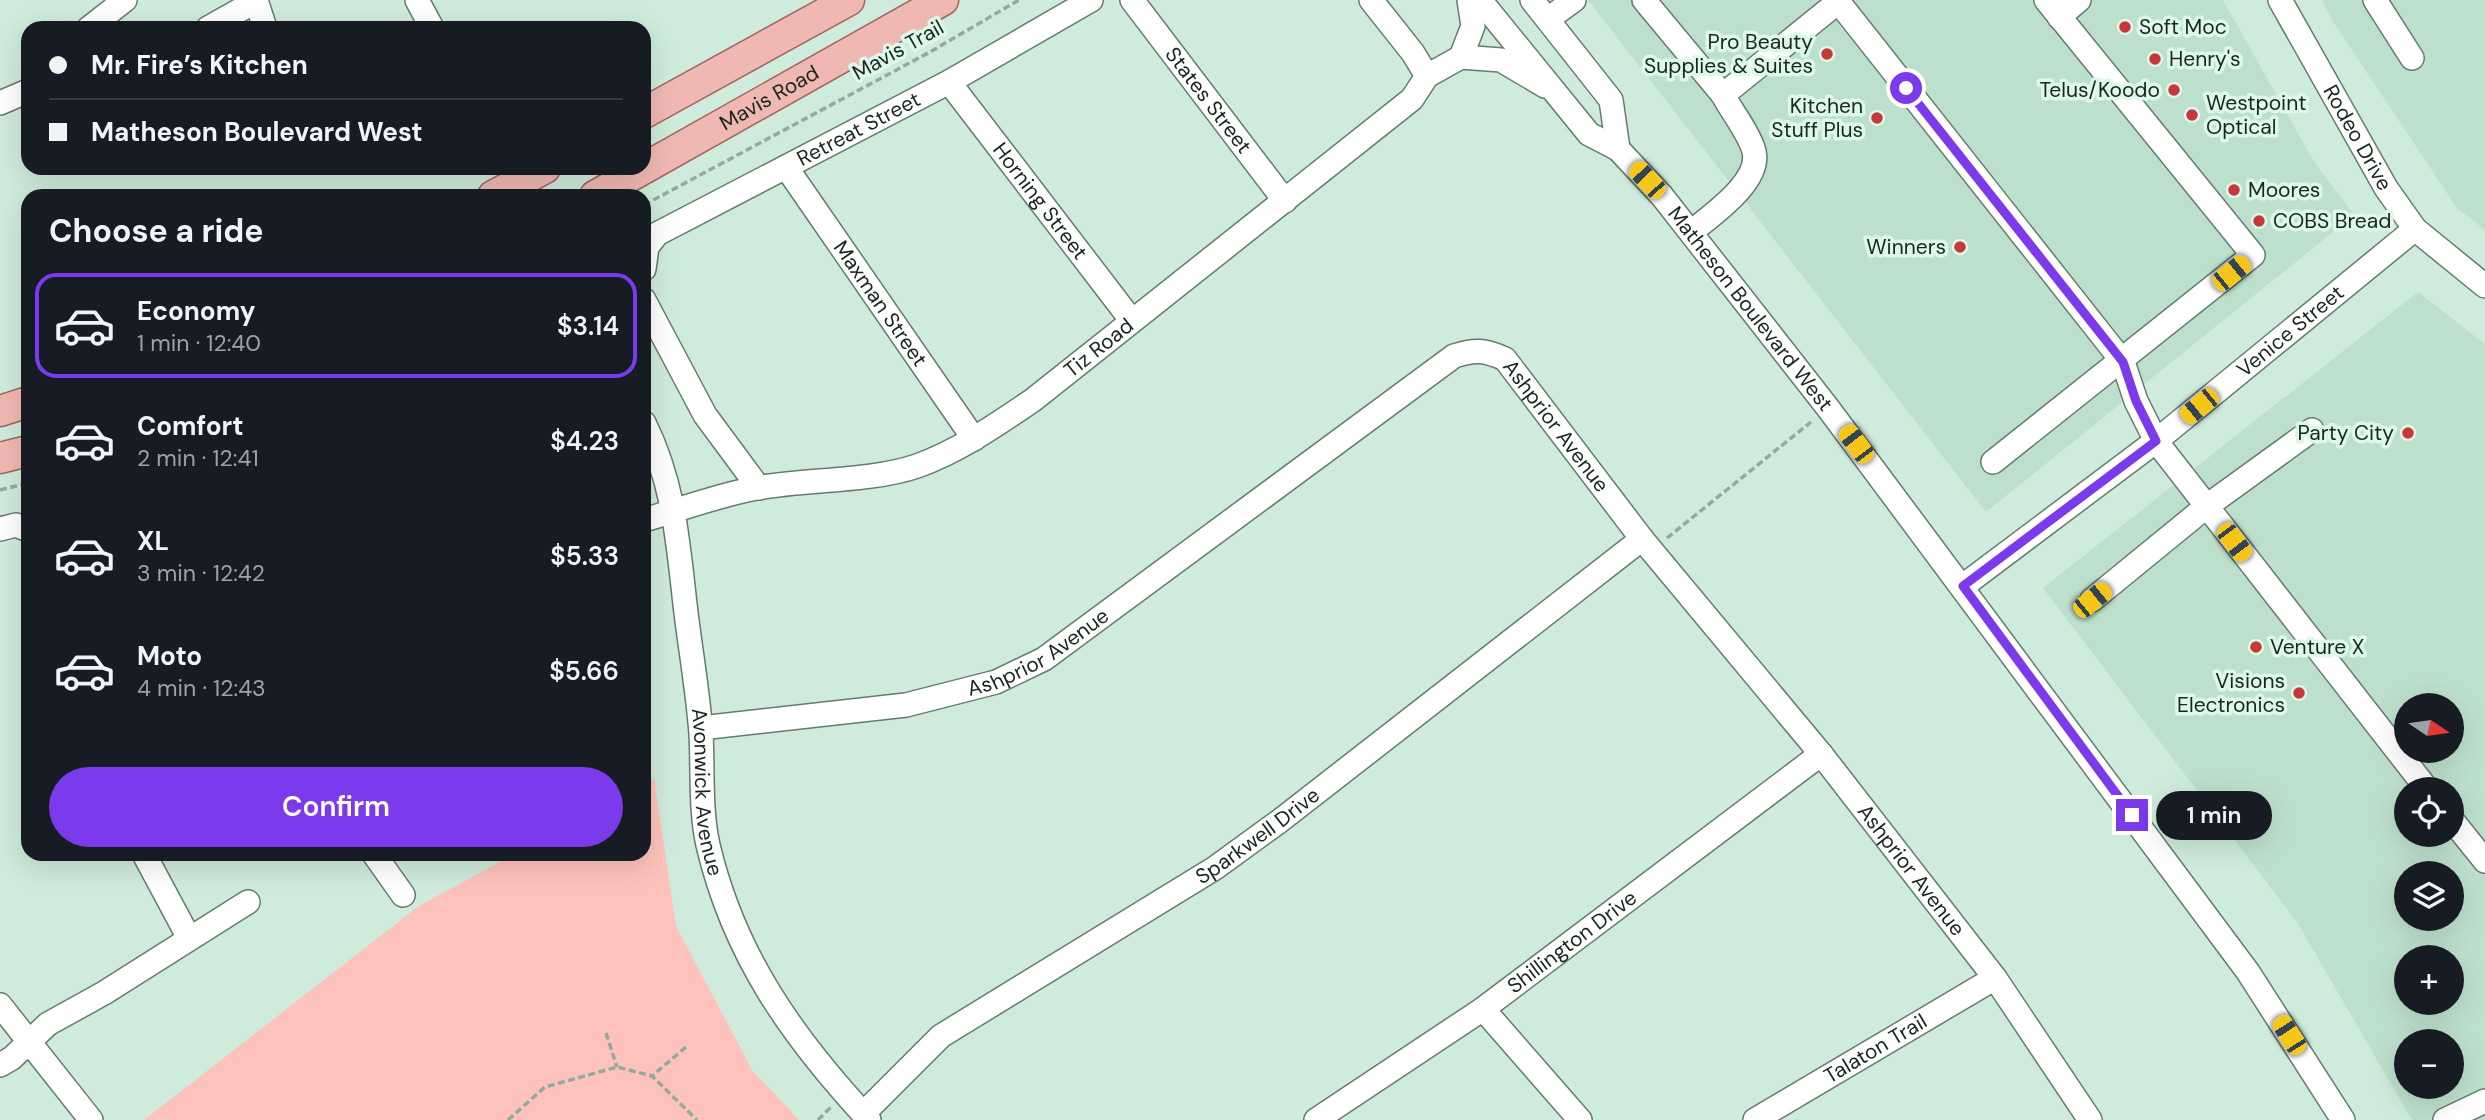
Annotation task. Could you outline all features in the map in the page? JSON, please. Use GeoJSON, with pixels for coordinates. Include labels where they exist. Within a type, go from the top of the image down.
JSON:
{"type":"FeatureCollection","features":[{"type":"Feature","properties":{"kind":"main road"},"geometry":{"type":"LineString","coordinates":[[651,109],[849,0]]}},
{"type":"Feature","properties":{"kind":"main road","name":"Mavis Road"},"geometry":{"type":"LineString","coordinates":[[651,165],[943,0]]}},
{"type":"Feature","properties":{"kind":"main road"},"geometry":{"type":"LineString","coordinates":[[512,186],[532,175]]}},
{"type":"Feature","properties":{"kind":"main road","name":"Mavis Road"},"geometry":{"type":"LineString","coordinates":[[608,189],[633,175]]}},
{"type":"Feature","properties":{"kind":"main road"},"geometry":{"type":"LineString","coordinates":[[0,411],[21,404]]}},
{"type":"Feature","properties":{"kind":"main road"},"geometry":{"type":"LineString","coordinates":[[0,458],[21,453]]}},
{"type":"Feature","properties":{"kind":"street"},"geometry":{"type":"LineString","coordinates":[[98,21],[125,0]]}},
{"type":"Feature","properties":{"kind":"street"},"geometry":{"type":"LineString","coordinates":[[416,0],[428,21]]}},
{"type":"Feature","properties":{"kind":"street","name":"Retreat Street"},"geometry":{"type":"LineString","coordinates":[[651,242],[657,234],[949,82],[1091,0]]}},
{"type":"Feature","properties":{"kind":"street","name":"States Street"},"geometry":{"type":"LineString","coordinates":[[1132,0],[1284,201]]}},
{"type":"Feature","properties":{"kind":"street"},"geometry":{"type":"LineString","coordinates":[[1371,0],[1413,53],[1427,76]]}},
{"type":"Feature","properties":{"kind":"street"},"geometry":{"type":"LineString","coordinates":[[1469,0],[1473,26],[1461,57],[1501,60],[1558,93]]}},
{"type":"Feature","properties":{"kind":"street","name":"Matheson Boulevard West"},"geometry":{"type":"LineString","coordinates":[[1480,0],[1558,93],[1588,134],[1618,149],[1691,232],[1828,408],[2248,972],[2343,1120]]}},
{"type":"Feature","properties":{"kind":"street"},"geometry":{"type":"LineString","coordinates":[[1532,0],[1611,100],[1618,149]]}},
{"type":"Feature","properties":{"kind":"street"},"geometry":{"type":"LineString","coordinates":[[1548,19],[1574,0]]}},
{"type":"Feature","properties":{"kind":"street"},"geometry":{"type":"LineString","coordinates":[[1644,0],[1723,95],[1755,150],[1751,174],[1730,199],[1691,232]]}},
{"type":"Feature","properties":{"kind":"street"},"geometry":{"type":"LineString","coordinates":[[1993,462],[2123,362],[2253,255],[2052,8],[2079,0]]}},
{"type":"Feature","properties":{"kind":"street","name":"Rodeo Drive"},"geometry":{"type":"LineString","coordinates":[[2280,0],[2386,188],[2415,229],[2485,286]]}},
{"type":"Feature","properties":{"kind":"street"},"geometry":{"type":"LineString","coordinates":[[2375,0],[2412,58]]}},
{"type":"Feature","properties":{"kind":"street"},"geometry":{"type":"LineString","coordinates":[[220,21],[256,1],[263,21]]}},
{"type":"Feature","properties":{"kind":"street"},"geometry":{"type":"LineString","coordinates":[[1723,95],[1838,1],[2123,362],[2136,401],[2156,441],[2418,777]]}},
{"type":"Feature","properties":{"kind":"street","name":"Tiz Road"},"geometry":{"type":"LineString","coordinates":[[651,518],[705,500],[759,488],[828,481],[915,466],[974,439],[1033,400],[1412,99],[1427,76],[1461,57]]}},
{"type":"Feature","properties":{"kind":"street","name":"Horning Street"},"geometry":{"type":"LineString","coordinates":[[949,82],[1132,321]]}},
{"type":"Feature","properties":{"kind":"street"},"geometry":{"type":"LineString","coordinates":[[0,103],[21,94]]}},
{"type":"Feature","properties":{"kind":"street","name":"Maxman Street"},"geometry":{"type":"LineString","coordinates":[[786,167],[974,439]]}},
{"type":"Feature","properties":{"kind":"street","name":"Venice Street"},"geometry":{"type":"LineString","coordinates":[[1963,586],[2156,441],[2415,229]]}},
{"type":"Feature","properties":{"kind":"street"},"geometry":{"type":"LineString","coordinates":[[651,313],[705,415],[759,488]]}},
{"type":"Feature","properties":{"kind":"street","name":"Ashprior Avenue"},"geometry":{"type":"LineString","coordinates":[[701,729],[906,705],[1008,676],[1044,659],[1454,356],[1476,349],[1505,359],[1647,545],[1821,754],[1994,978],[2090,1120]]}},
{"type":"Feature","properties":{"kind":"street"},"geometry":{"type":"LineString","coordinates":[[2092,600],[2207,506],[2312,430]]}},
{"type":"Feature","properties":{"kind":"street","name":"Avonwick Avenue"},"geometry":{"type":"LineString","coordinates":[[651,438],[661,457],[679,529],[701,729],[708,843],[731,917],[765,988],[805,1048],[866,1117]]}},
{"type":"Feature","properties":{"kind":"street"},"geometry":{"type":"LineString","coordinates":[[0,529],[21,528]]}},
{"type":"Feature","properties":{"kind":"street","name":"Sparkwell Drive"},"geometry":{"type":"LineString","coordinates":[[866,1117],[940,1036],[1215,869],[1647,545]]}},
{"type":"Feature","properties":{"kind":"street","name":"Shillington Drive"},"geometry":{"type":"LineString","coordinates":[[1316,1120],[1483,1009],[1821,754]]}},
{"type":"Feature","properties":{"kind":"street"},"geometry":{"type":"LineString","coordinates":[[2464,835],[2485,860]]}},
{"type":"Feature","properties":{"kind":"street"},"geometry":{"type":"LineString","coordinates":[[148,861],[189,938]]}},
{"type":"Feature","properties":{"kind":"street"},"geometry":{"type":"LineString","coordinates":[[379,861],[403,895]]}},
{"type":"Feature","properties":{"kind":"street"},"geometry":{"type":"LineString","coordinates":[[0,1065],[30,1043],[48,1024],[104,993],[248,902]]}},
{"type":"Feature","properties":{"kind":"street","name":"Talaton Trail"},"geometry":{"type":"LineString","coordinates":[[1755,1120],[1994,978]]}},
{"type":"Feature","properties":{"kind":"street"},"geometry":{"type":"LineString","coordinates":[[0,1005],[91,1120]]}},
{"type":"Feature","properties":{"kind":"street"},"geometry":{"type":"LineString","coordinates":[[1483,1009],[1580,1120]]}},
{"type":"Feature","properties":{"kind":"street"},"geometry":{"type":"LineString","coordinates":[[2445,1120],[2485,1101]]}},
{"type":"Feature","properties":{"kind":"path","name":"Mavis Trail"},"geometry":{"type":"LineString","coordinates":[[651,201],[930,52],[1018,0]]}},
{"type":"Feature","properties":{"kind":"path"},"geometry":{"type":"LineString","coordinates":[[1647,545],[1828,408]]}},
{"type":"Feature","properties":{"kind":"path"},"geometry":{"type":"LineString","coordinates":[[0,490],[21,485]]}},
{"type":"Feature","properties":{"kind":"path"},"geometry":{"type":"LineString","coordinates":[[606,1033],[617,1068]]}},
{"type":"Feature","properties":{"kind":"path"},"geometry":{"type":"LineString","coordinates":[[652,1076],[686,1046]]}},
{"type":"Feature","properties":{"kind":"path"},"geometry":{"type":"LineString","coordinates":[[508,1120],[545,1087],[617,1068],[652,1076],[697,1120]]}},
{"type":"Feature","properties":{"kind":"shaded area"},"geometry":{"type":"Polygon","coordinates":[[[1588,0],[2223,0],[2314,162],[2354,215],[1986,512],[1588,0]]]}},
{"type":"Feature","properties":{"kind":"shaded area"},"geometry":{"type":"Polygon","coordinates":[[[2322,0],[2485,0],[2485,230],[2457,208],[2332,20],[2322,0]]]}},
{"type":"Feature","properties":{"kind":"shaded area"},"geometry":{"type":"Polygon","coordinates":[[[2418,292],[2485,344],[2485,1120],[2412,1120],[2400,1099],[2464,1099],[2464,1029],[2394,1029],[2394,1089],[2297,922],[2043,588],[2418,292]]]}},
{"type":"Feature","properties":{"kind":"shaded area"},"geometry":{"type":"Polygon","coordinates":[[[654,778],[676,926],[752,1070],[799,1120],[144,1120],[420,905],[502,861],[651,861],[651,780],[654,778]]]}},
{"type":"Feature","properties":{"kind":"place","name":"Soft Moc"},"geometry":{"type":"Point","coordinates":[2125,27]}},
{"type":"Feature","properties":{"kind":"place","name":"Pro Beauty Supplies & Suites"},"geometry":{"type":"Point","coordinates":[1827,54]}},
{"type":"Feature","properties":{"kind":"place","name":"Henry's"},"geometry":{"type":"Point","coordinates":[2155,59]}},
{"type":"Feature","properties":{"kind":"place","name":"Telus/Koodo"},"geometry":{"type":"Point","coordinates":[2174,90]}},
{"type":"Feature","properties":{"kind":"place","name":"Westpoint Optical"},"geometry":{"type":"Point","coordinates":[2192,115]}},
{"type":"Feature","properties":{"kind":"place","name":"Kitchen Stuff Plus"},"geometry":{"type":"Point","coordinates":[1877,118]}},
{"type":"Feature","properties":{"kind":"place","name":"Moores"},"geometry":{"type":"Point","coordinates":[2234,190]}},
{"type":"Feature","properties":{"kind":"place","name":"COBS Bread"},"geometry":{"type":"Point","coordinates":[2259,221]}},
{"type":"Feature","properties":{"kind":"place","name":"Winners"},"geometry":{"type":"Point","coordinates":[1960,247]}},
{"type":"Feature","properties":{"kind":"place","name":"Party City"},"geometry":{"type":"Point","coordinates":[2408,433]}},
{"type":"Feature","properties":{"kind":"place","name":"Venture X"},"geometry":{"type":"Point","coordinates":[2256,647]}},
{"type":"Feature","properties":{"kind":"place","name":"Visions Electronics"},"geometry":{"type":"Point","coordinates":[2299,693]}},
{"type":"Feature","properties":{"kind":"route"},"geometry":{"type":"LineString","coordinates":[[1906,88],[2123,362],[2136,401],[2156,441],[1963,586],[2132,815]]}}]}
